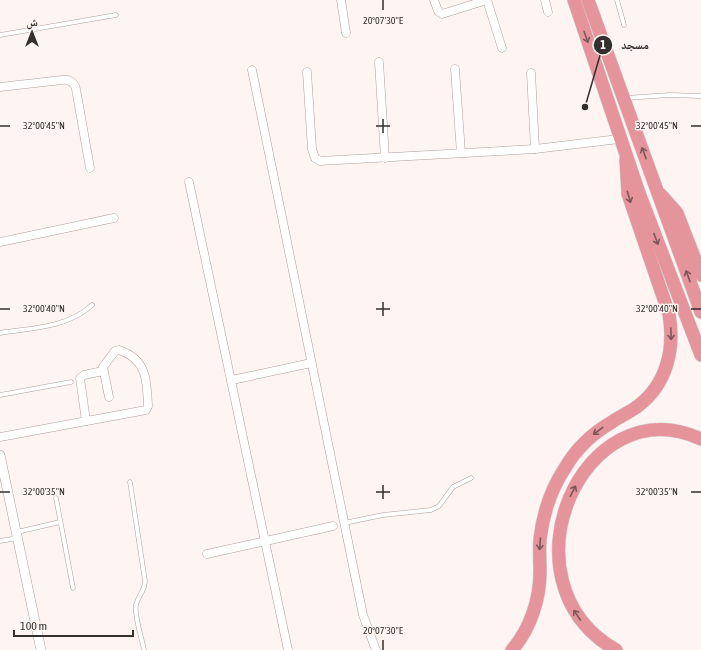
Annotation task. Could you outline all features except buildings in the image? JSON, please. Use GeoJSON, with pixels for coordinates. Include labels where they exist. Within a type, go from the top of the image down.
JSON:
{"type":"FeatureCollection","features":[{"type":"Feature","properties":{"kind":"highway"},"geometry":{"type":"LineString","coordinates":[[574,0],[626,159],[701,355]]}},
{"type":"Feature","properties":{"kind":"highway"},"geometry":{"type":"LineString","coordinates":[[591,1],[624,98],[701,312]]}},
{"type":"Feature","properties":{"kind":"highway"},"geometry":{"type":"LineString","coordinates":[[512,650],[527,626],[535,606],[540,584],[542,528],[548,502],[559,477],[570,459],[588,439],[602,428],[631,411],[647,398],[665,372],[670,354],[672,334],[669,314],[628,194],[626,159]]}},
{"type":"Feature","properties":{"kind":"highway"},"geometry":{"type":"LineString","coordinates":[[658,192],[677,213],[701,275]]}},
{"type":"Feature","properties":{"kind":"highway"},"geometry":{"type":"LineString","coordinates":[[616,650],[594,636],[582,622],[571,606],[563,587],[559,566],[558,545],[561,523],[568,500],[578,482],[604,451],[628,436],[644,431],[661,429],[678,431],[701,439]]}},
{"type":"Feature","properties":{"kind":"street"},"geometry":{"type":"LineString","coordinates":[[342,0],[346,33]]}},
{"type":"Feature","properties":{"kind":"street"},"geometry":{"type":"LineString","coordinates":[[434,0],[438,11],[442,14],[487,0],[502,48]]}},
{"type":"Feature","properties":{"kind":"street"},"geometry":{"type":"LineString","coordinates":[[544,0],[548,12]]}},
{"type":"Feature","properties":{"kind":"street"},"geometry":{"type":"LineString","coordinates":[[379,62],[385,158]]}},
{"type":"Feature","properties":{"kind":"street"},"geometry":{"type":"LineString","coordinates":[[456,69],[461,154]]}},
{"type":"Feature","properties":{"kind":"street"},"geometry":{"type":"LineString","coordinates":[[252,70],[343,523],[363,615],[376,650]]}},
{"type":"Feature","properties":{"kind":"street"},"geometry":{"type":"LineString","coordinates":[[307,72],[312,149],[315,158],[326,162],[535,149],[619,139]]}},
{"type":"Feature","properties":{"kind":"street"},"geometry":{"type":"LineString","coordinates":[[530,74],[535,149]]}},
{"type":"Feature","properties":{"kind":"street"},"geometry":{"type":"LineString","coordinates":[[0,87],[62,80],[68,80],[73,83],[76,89],[90,168]]}},
{"type":"Feature","properties":{"kind":"street"},"geometry":{"type":"LineString","coordinates":[[189,182],[288,650]]}},
{"type":"Feature","properties":{"kind":"street"},"geometry":{"type":"LineString","coordinates":[[0,242],[114,218]]}},
{"type":"Feature","properties":{"kind":"street"},"geometry":{"type":"LineString","coordinates":[[0,437],[144,410],[148,406],[145,372],[138,361],[122,350],[117,350],[104,365],[103,371],[109,397]]}},
{"type":"Feature","properties":{"kind":"street"},"geometry":{"type":"LineString","coordinates":[[232,380],[311,363]]}},
{"type":"Feature","properties":{"kind":"street"},"geometry":{"type":"LineString","coordinates":[[86,421],[80,378],[84,375],[103,371]]}},
{"type":"Feature","properties":{"kind":"street"},"geometry":{"type":"LineString","coordinates":[[0,455],[41,650]]}},
{"type":"Feature","properties":{"kind":"street"},"geometry":{"type":"LineString","coordinates":[[207,554],[333,526]]}},
{"type":"Feature","properties":{"kind":"lane"},"geometry":{"type":"LineString","coordinates":[[617,0],[624,25]]}},
{"type":"Feature","properties":{"kind":"lane"},"geometry":{"type":"LineString","coordinates":[[0,35],[116,15]]}},
{"type":"Feature","properties":{"kind":"lane"},"geometry":{"type":"LineString","coordinates":[[624,98],[669,95],[701,96]]}},
{"type":"Feature","properties":{"kind":"lane"},"geometry":{"type":"LineString","coordinates":[[0,333],[65,322],[83,314],[92,305]]}},
{"type":"Feature","properties":{"kind":"lane"},"geometry":{"type":"LineString","coordinates":[[0,395],[71,382]]}},
{"type":"Feature","properties":{"kind":"lane"},"geometry":{"type":"LineString","coordinates":[[343,523],[383,515],[431,510],[438,506],[454,487],[471,478]]}},
{"type":"Feature","properties":{"kind":"lane"},"geometry":{"type":"LineString","coordinates":[[130,482],[145,581],[144,590],[138,600],[136,609],[144,650]]}},
{"type":"Feature","properties":{"kind":"lane"},"geometry":{"type":"LineString","coordinates":[[56,498],[73,588]]}},
{"type":"Feature","properties":{"kind":"lane"},"geometry":{"type":"LineString","coordinates":[[0,541],[60,522]]}},
{"type":"Feature","properties":{"kind":"place","name":"مسجد"},"geometry":{"type":"Point","coordinates":[585,107]}}]}
